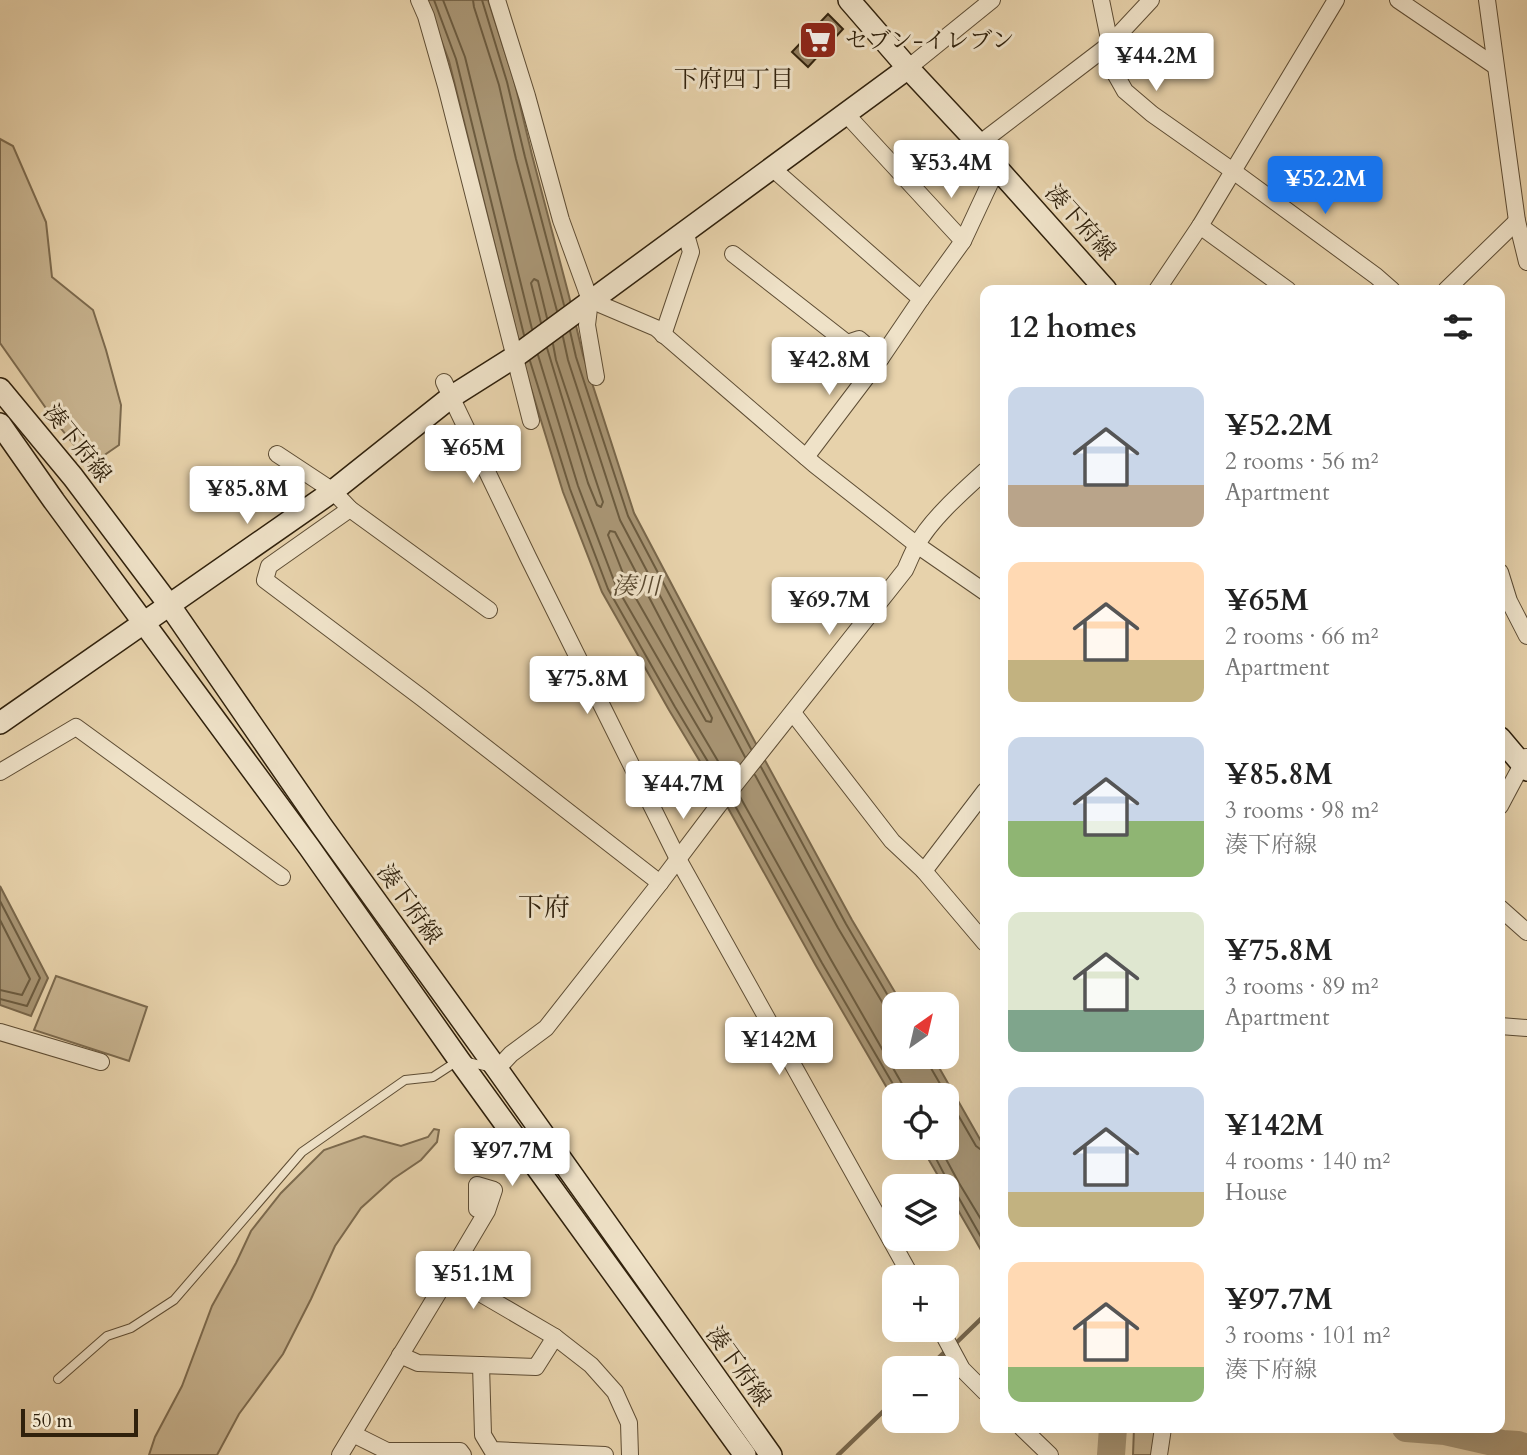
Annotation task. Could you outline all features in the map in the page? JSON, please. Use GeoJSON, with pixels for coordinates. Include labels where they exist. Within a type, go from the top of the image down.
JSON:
{"type":"FeatureCollection","features":[{"type":"Feature","properties":{"kind":"main road","name":"湊下府線"},"geometry":{"type":"LineString","coordinates":[[849,0],[1102,285]]}},
{"type":"Feature","properties":{"kind":"main road"},"geometry":{"type":"LineString","coordinates":[[0,723],[332,491],[448,389],[516,356],[908,68]]}},
{"type":"Feature","properties":{"kind":"main road","name":"湊下府線"},"geometry":{"type":"LineString","coordinates":[[0,389],[73,477],[170,606],[321,825],[771,1455]]}},
{"type":"Feature","properties":{"kind":"main road","name":"湊下府線"},"geometry":{"type":"LineString","coordinates":[[0,424],[309,847],[459,1060],[745,1455]]}},
{"type":"Feature","properties":{"kind":"main road"},"geometry":{"type":"LineString","coordinates":[[1505,743],[1525,763]]}},
{"type":"Feature","properties":{"kind":"street"},"geometry":{"type":"LineString","coordinates":[[419,0],[446,86],[531,421]]}},
{"type":"Feature","properties":{"kind":"street"},"geometry":{"type":"LineString","coordinates":[[497,0],[561,220],[590,300],[587,326],[596,377]]}},
{"type":"Feature","properties":{"kind":"street"},"geometry":{"type":"LineString","coordinates":[[908,68],[992,0]]}},
{"type":"Feature","properties":{"kind":"street"},"geometry":{"type":"LineString","coordinates":[[1101,0],[1112,68],[1125,91],[1152,114],[1386,285]]}},
{"type":"Feature","properties":{"kind":"street"},"geometry":{"type":"LineString","coordinates":[[979,144],[1110,44],[1151,0]]}},
{"type":"Feature","properties":{"kind":"street"},"geometry":{"type":"LineString","coordinates":[[1160,285],[1200,226],[1336,0]]}},
{"type":"Feature","properties":{"kind":"street"},"geometry":{"type":"LineString","coordinates":[[1487,0],[1517,221],[1527,262]]}},
{"type":"Feature","properties":{"kind":"street"},"geometry":{"type":"LineString","coordinates":[[1404,2],[1495,66]]}},
{"type":"Feature","properties":{"kind":"street"},"geometry":{"type":"LineString","coordinates":[[846,114],[963,241]]}},
{"type":"Feature","properties":{"kind":"street"},"geometry":{"type":"LineString","coordinates":[[772,167],[921,299]]}},
{"type":"Feature","properties":{"kind":"street"},"geometry":{"type":"LineString","coordinates":[[806,457],[881,358],[963,241],[997,168]]}},
{"type":"Feature","properties":{"kind":"street"},"geometry":{"type":"LineString","coordinates":[[1451,285],[1517,221]]}},
{"type":"Feature","properties":{"kind":"street"},"geometry":{"type":"LineString","coordinates":[[1200,226],[1281,285]]}},
{"type":"Feature","properties":{"kind":"street"},"geometry":{"type":"LineString","coordinates":[[663,335],[691,251],[685,231]]}},
{"type":"Feature","properties":{"kind":"street"},"geometry":{"type":"LineString","coordinates":[[733,254],[847,343],[859,339],[881,358]]}},
{"type":"Feature","properties":{"kind":"street"},"geometry":{"type":"LineString","coordinates":[[590,300],[656,328],[806,457],[917,545],[980,589]]}},
{"type":"Feature","properties":{"kind":"street"},"geometry":{"type":"LineString","coordinates":[[448,389],[678,859],[905,1265]]}},
{"type":"Feature","properties":{"kind":"street"},"geometry":{"type":"LineString","coordinates":[[277,454],[332,491],[350,509],[489,610]]}},
{"type":"Feature","properties":{"kind":"street"},"geometry":{"type":"LineString","coordinates":[[497,1069],[511,1054],[546,1028],[905,570],[925,532],[980,476]]}},
{"type":"Feature","properties":{"kind":"street"},"geometry":{"type":"LineString","coordinates":[[350,509],[269,566],[265,580],[660,883]]}},
{"type":"Feature","properties":{"kind":"street"},"geometry":{"type":"LineString","coordinates":[[1505,588],[1527,636]]}},
{"type":"Feature","properties":{"kind":"street"},"geometry":{"type":"LineString","coordinates":[[793,713],[892,841],[924,872],[980,937]]}},
{"type":"Feature","properties":{"kind":"street"},"geometry":{"type":"LineString","coordinates":[[0,772],[76,727],[282,877]]}},
{"type":"Feature","properties":{"kind":"street"},"geometry":{"type":"LineString","coordinates":[[1505,797],[1525,763]]}},
{"type":"Feature","properties":{"kind":"street"},"geometry":{"type":"LineString","coordinates":[[924,872],[980,798]]}},
{"type":"Feature","properties":{"kind":"street"},"geometry":{"type":"LineString","coordinates":[[1505,912],[1527,932]]}},
{"type":"Feature","properties":{"kind":"street"},"geometry":{"type":"LineString","coordinates":[[1505,1026],[1527,1028]]}},
{"type":"Feature","properties":{"kind":"street"},"geometry":{"type":"LineString","coordinates":[[1,1038],[101,1062]]}},
{"type":"Feature","properties":{"kind":"street"},"geometry":{"type":"LineString","coordinates":[[340,1455],[487,1211]]}},
{"type":"Feature","properties":{"kind":"street"},"geometry":{"type":"LineString","coordinates":[[449,1275],[555,1337],[591,1365],[615,1392],[629,1423],[631,1455]]}},
{"type":"Feature","properties":{"kind":"street"},"geometry":{"type":"LineString","coordinates":[[400,1355],[418,1363],[536,1367],[555,1337]]}},
{"type":"Feature","properties":{"kind":"street"},"geometry":{"type":"LineString","coordinates":[[947,1342],[962,1369],[980,1387]]}},
{"type":"Feature","properties":{"kind":"street"},"geometry":{"type":"LineString","coordinates":[[481,1365],[483,1435],[492,1450],[605,1455]]}},
{"type":"Feature","properties":{"kind":"street"},"geometry":{"type":"LineString","coordinates":[[1027,1433],[1050,1455]]}},
{"type":"Feature","properties":{"kind":"street"},"geometry":{"type":"LineString","coordinates":[[1159,1455],[1162,1433]]}},
{"type":"Feature","properties":{"kind":"street"},"geometry":{"type":"LineString","coordinates":[[353,1434],[387,1451],[460,1451],[463,1455]]}},
{"type":"Feature","properties":{"kind":"lane"},"geometry":{"type":"LineString","coordinates":[[58,1379],[107,1336],[131,1328],[174,1300],[302,1152],[405,1080],[433,1077],[459,1060],[497,1069]]}},
{"type":"Feature","properties":{"kind":"shaded area"},"geometry":{"type":"Polygon","coordinates":[[[0,139],[13,146],[46,222],[52,277],[93,310],[106,350],[121,405],[119,445],[90,465],[0,343],[0,139]]]}},
{"type":"Feature","properties":{"kind":"shaded area"},"geometry":{"type":"Polygon","coordinates":[[[56,976],[147,1007],[129,1061],[34,1030],[56,976]]]}},
{"type":"Feature","properties":{"kind":"shaded area"},"geometry":{"type":"Polygon","coordinates":[[[434,1129],[439,1130],[437,1142],[421,1160],[393,1179],[361,1208],[335,1246],[283,1354],[239,1414],[217,1455],[149,1455],[155,1437],[182,1386],[212,1306],[251,1231],[281,1193],[324,1150],[364,1136],[401,1146],[428,1137],[434,1129]]]}},
{"type":"Feature","properties":{"kind":"shaded area"},"geometry":{"type":"Polygon","coordinates":[[[1134,1433],[1158,1433],[1155,1455],[1133,1455],[1134,1433]]]}},
{"type":"Feature","properties":{"kind":"water","name":"湊川"},"geometry":{"type":"Polygon","coordinates":[[[426,0],[488,0],[514,80],[583,355],[634,513],[755,742],[852,920],[895,992],[882,992],[882,1069],[940,1069],[948,1083],[884,1083],[602,592],[563,492],[527,375],[449,61],[426,0]]]}},
{"type":"Feature","properties":{"kind":"water"},"geometry":{"type":"Polygon","coordinates":[[[0,886],[48,978],[31,1016],[0,1005],[0,886]]]}},
{"type":"Feature","properties":{"kind":"water","name":"湊川"},"geometry":{"type":"Polygon","coordinates":[[[959,1102],[980,1139],[980,1248],[959,1212],[959,1174],[937,1174],[929,1160],[959,1160],[959,1102]]]}},
{"type":"Feature","properties":{"kind":"building","name":"セブン-イレブン"},"geometry":{"type":"Polygon","coordinates":[[[828,14],[843,29],[808,67],[792,52],[828,14]]]}},
{"type":"Feature","properties":{"kind":"waterway"},"geometry":{"type":"LineString","coordinates":[[956,1343],[980,1320]]}},
{"type":"Feature","properties":{"kind":"waterway"},"geometry":{"type":"LineString","coordinates":[[941,1356],[947,1350]]}},
{"type":"Feature","properties":{"kind":"waterway"},"geometry":{"type":"LineString","coordinates":[[838,1455],[882,1413]]}},
{"type":"Feature","properties":{"kind":"waterway","name":"湊川"},"geometry":{"type":"LineString","coordinates":[[1111,1455],[1113,1433]]}},
{"type":"Feature","properties":{"kind":"waterway"},"geometry":{"type":"LineString","coordinates":[[1454,1433],[1527,1448]]}},
{"type":"Feature","properties":{"kind":"place","name":"セブン-イレブン"},"geometry":{"type":"Point","coordinates":[818,40]}},
{"type":"Feature","properties":{"kind":"district","name":"下府四丁目"},"geometry":{"type":"Point","coordinates":[734,79]}},
{"type":"Feature","properties":{"kind":"district","name":"下府"},"geometry":{"type":"Point","coordinates":[544,907]}}]}
